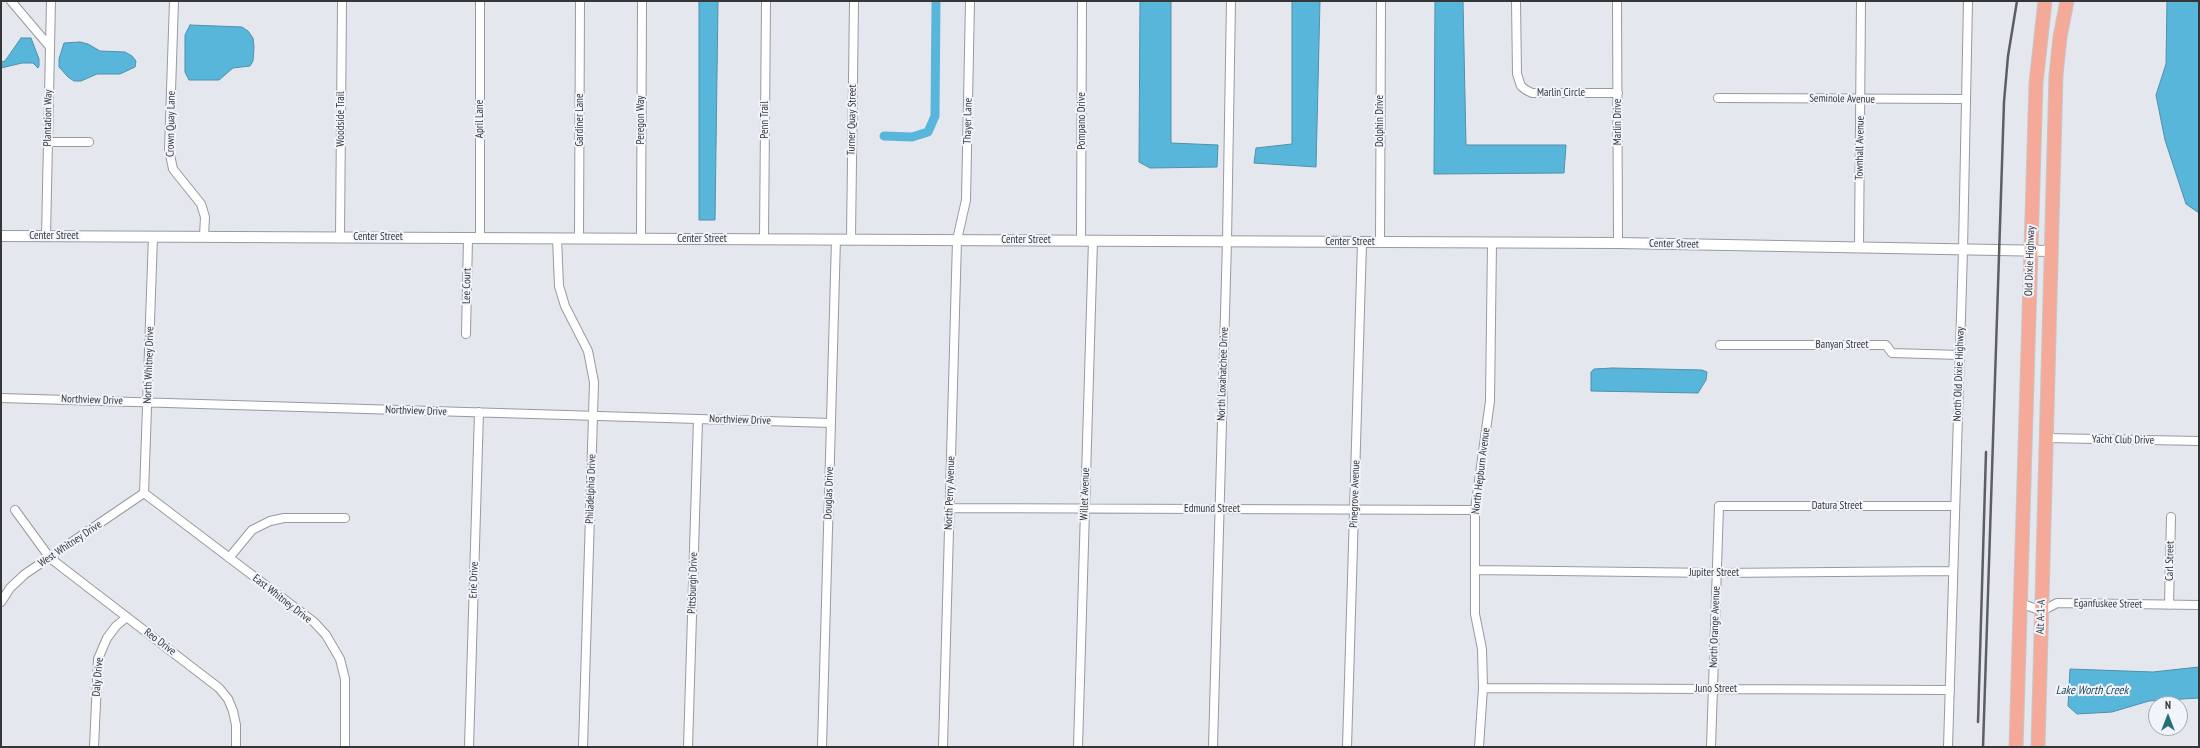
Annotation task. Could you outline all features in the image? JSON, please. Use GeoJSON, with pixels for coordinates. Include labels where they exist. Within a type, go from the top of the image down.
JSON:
{"type":"FeatureCollection","features":[{"type":"Feature","properties":{"kind":"main road","name":"Old Dixie Highway"},"geometry":{"type":"LineString","coordinates":[[2023,522],[2036,83],[2046,1]]}},
{"type":"Feature","properties":{"kind":"main road","name":"Old Dixie Highway"},"geometry":{"type":"LineString","coordinates":[[2044,487],[2056,74],[2060,37],[2067,1]]}},
{"type":"Feature","properties":{"kind":"main road","name":"Alt A-1-A"},"geometry":{"type":"LineString","coordinates":[[2038,747],[2044,487]]}},
{"type":"Feature","properties":{"kind":"main road","name":"Alt A-1-A"},"geometry":{"type":"LineString","coordinates":[[2016,747],[2023,522]]}},
{"type":"Feature","properties":{"kind":"street"},"geometry":{"type":"LineString","coordinates":[[11,1],[50,47]]}},
{"type":"Feature","properties":{"kind":"street","name":"Plantation Way"},"geometry":{"type":"LineString","coordinates":[[46,236],[51,1]]}},
{"type":"Feature","properties":{"kind":"street","name":"Crown Quay Lane"},"geometry":{"type":"LineString","coordinates":[[174,1],[169,150],[173,169],[201,204],[205,217],[204,236]]}},
{"type":"Feature","properties":{"kind":"street","name":"Woodside Trail"},"geometry":{"type":"LineString","coordinates":[[340,237],[342,1]]}},
{"type":"Feature","properties":{"kind":"street","name":"April Lane"},"geometry":{"type":"LineString","coordinates":[[480,1],[480,238]]}},
{"type":"Feature","properties":{"kind":"street","name":"Gardiner Lane"},"geometry":{"type":"LineString","coordinates":[[579,238],[580,1]]}},
{"type":"Feature","properties":{"kind":"street","name":"Peregon Way"},"geometry":{"type":"LineString","coordinates":[[641,238],[642,1]]}},
{"type":"Feature","properties":{"kind":"street","name":"Penn Trail"},"geometry":{"type":"LineString","coordinates":[[764,239],[766,1]]}},
{"type":"Feature","properties":{"kind":"street","name":"Turner Quay Street"},"geometry":{"type":"LineString","coordinates":[[851,239],[854,1]]}},
{"type":"Feature","properties":{"kind":"street","name":"Thayer Lane"},"geometry":{"type":"LineString","coordinates":[[957,240],[966,200],[970,1]]}},
{"type":"Feature","properties":{"kind":"street","name":"Pompano Drive"},"geometry":{"type":"LineString","coordinates":[[1081,240],[1082,1]]}},
{"type":"Feature","properties":{"kind":"street","name":"North Loxahatchee Drive"},"geometry":{"type":"LineString","coordinates":[[1213,747],[1227,241],[1231,1]]}},
{"type":"Feature","properties":{"kind":"street","name":"Dolphin Drive"},"geometry":{"type":"LineString","coordinates":[[1380,242],[1381,1]]}},
{"type":"Feature","properties":{"kind":"street","name":"Marlin Circle"},"geometry":{"type":"LineString","coordinates":[[1516,1],[1517,74],[1521,86],[1532,93],[1618,93]]}},
{"type":"Feature","properties":{"kind":"street","name":"Marlin Drive"},"geometry":{"type":"LineString","coordinates":[[1617,1],[1618,243]]}},
{"type":"Feature","properties":{"kind":"street","name":"Townhall Avenue"},"geometry":{"type":"LineString","coordinates":[[1859,248],[1861,99],[1860,1]]}},
{"type":"Feature","properties":{"kind":"street","name":"North Old Dixie Highway"},"geometry":{"type":"LineString","coordinates":[[1948,747],[1963,250],[1968,1]]}},
{"type":"Feature","properties":{"kind":"street","name":"Seminole Avenue"},"geometry":{"type":"LineString","coordinates":[[1718,98],[1966,99]]}},
{"type":"Feature","properties":{"kind":"street"},"geometry":{"type":"LineString","coordinates":[[48,142],[89,142]]}},
{"type":"Feature","properties":{"kind":"street","name":"Center Street"},"geometry":{"type":"LineString","coordinates":[[1,236],[1492,242],[2052,251]]}},
{"type":"Feature","properties":{"kind":"street","name":"North Whitney Drive"},"geometry":{"type":"LineString","coordinates":[[144,493],[153,236]]}},
{"type":"Feature","properties":{"kind":"street","name":"Lee Court"},"geometry":{"type":"LineString","coordinates":[[466,334],[468,238]]}},
{"type":"Feature","properties":{"kind":"street","name":"Philadelphia Drive"},"geometry":{"type":"LineString","coordinates":[[557,238],[559,286],[565,306],[584,340],[592,370],[593,416],[583,747]]}},
{"type":"Feature","properties":{"kind":"street","name":"Douglas Drive"},"geometry":{"type":"LineString","coordinates":[[822,747],[836,239]]}},
{"type":"Feature","properties":{"kind":"street","name":"North Perry Avenue"},"geometry":{"type":"LineString","coordinates":[[943,747],[957,240]]}},
{"type":"Feature","properties":{"kind":"street","name":"Willet Avenue"},"geometry":{"type":"LineString","coordinates":[[1078,747],[1093,240]]}},
{"type":"Feature","properties":{"kind":"street","name":"Pinegrove Avenue"},"geometry":{"type":"LineString","coordinates":[[1347,747],[1362,242]]}},
{"type":"Feature","properties":{"kind":"street","name":"North Hepburn Avenue"},"geometry":{"type":"LineString","coordinates":[[1479,747],[1483,688],[1482,649],[1475,614],[1475,510],[1490,402],[1492,242]]}},
{"type":"Feature","properties":{"kind":"street","name":"Banyan Street"},"geometry":{"type":"LineString","coordinates":[[1720,345],[1886,345],[1892,353],[1960,355]]}},
{"type":"Feature","properties":{"kind":"street","name":"Northview Drive"},"geometry":{"type":"LineString","coordinates":[[1,398],[831,423]]}},
{"type":"Feature","properties":{"kind":"street","name":"Erie Drive"},"geometry":{"type":"LineString","coordinates":[[469,747],[479,412]]}},
{"type":"Feature","properties":{"kind":"street","name":"Pittsburgh Drive"},"geometry":{"type":"LineString","coordinates":[[688,747],[698,419]]}},
{"type":"Feature","properties":{"kind":"street","name":"Yacht Club Drive"},"geometry":{"type":"LineString","coordinates":[[2046,438],[2199,441]]}},
{"type":"Feature","properties":{"kind":"street","name":"West Whitney Drive"},"geometry":{"type":"LineString","coordinates":[[1,602],[20,579],[144,493]]}},
{"type":"Feature","properties":{"kind":"street","name":"East Whitney Drive"},"geometry":{"type":"LineString","coordinates":[[144,493],[314,622],[334,647],[340,659],[345,679],[345,747]]}},
{"type":"Feature","properties":{"kind":"street","name":"Datura Street"},"geometry":{"type":"LineString","coordinates":[[1719,506],[1955,506]]}},
{"type":"Feature","properties":{"kind":"street","name":"North Orange Avenue"},"geometry":{"type":"LineString","coordinates":[[1711,747],[1719,506]]}},
{"type":"Feature","properties":{"kind":"street","name":"Edmund Street"},"geometry":{"type":"LineString","coordinates":[[949,508],[1475,510]]}},
{"type":"Feature","properties":{"kind":"street","name":"Reo Drive"},"geometry":{"type":"LineString","coordinates":[[15,510],[50,558],[224,693],[231,705],[235,718],[236,747]]}},
{"type":"Feature","properties":{"kind":"street","name":"Carl Street"},"geometry":{"type":"LineString","coordinates":[[2169,605],[2170,517]]}},
{"type":"Feature","properties":{"kind":"street"},"geometry":{"type":"LineString","coordinates":[[229,558],[252,530],[270,521],[284,518],[345,518]]}},
{"type":"Feature","properties":{"kind":"street","name":"Jupiter Street"},"geometry":{"type":"LineString","coordinates":[[1476,570],[1717,573],[1953,571]]}},
{"type":"Feature","properties":{"kind":"street"},"geometry":{"type":"LineString","coordinates":[[2020,603],[2042,611]]}},
{"type":"Feature","properties":{"kind":"street","name":"Eganfuskee Street"},"geometry":{"type":"LineString","coordinates":[[2042,611],[2057,603],[2199,606]]}},
{"type":"Feature","properties":{"kind":"street","name":"Daly Drive"},"geometry":{"type":"LineString","coordinates":[[94,747],[98,659],[107,638],[116,626],[127,617]]}},
{"type":"Feature","properties":{"kind":"street","name":"Juno Street"},"geometry":{"type":"LineString","coordinates":[[1483,688],[1950,690]]}},
{"type":"Feature","properties":{"kind":"water"},"geometry":{"type":"Polygon","coordinates":[[[699,1],[718,1],[715,220],[699,220],[699,1]]]}},
{"type":"Feature","properties":{"kind":"water"},"geometry":{"type":"Polygon","coordinates":[[[1140,1],[1171,1],[1171,143],[1218,145],[1217,167],[1150,168],[1139,162],[1140,1]]]}},
{"type":"Feature","properties":{"kind":"water"},"geometry":{"type":"Polygon","coordinates":[[[1292,1],[1320,1],[1316,167],[1254,163],[1256,148],[1292,144],[1292,1]]]}},
{"type":"Feature","properties":{"kind":"water"},"geometry":{"type":"Polygon","coordinates":[[[1435,1],[1463,1],[1466,145],[1566,145],[1564,173],[1434,174],[1435,1]]]}},
{"type":"Feature","properties":{"kind":"water"},"geometry":{"type":"Polygon","coordinates":[[[2167,1],[2199,1],[2199,213],[2186,204],[2165,140],[2156,95],[2166,64],[2167,1]]]}},
{"type":"Feature","properties":{"kind":"water"},"geometry":{"type":"Polygon","coordinates":[[[190,25],[242,27],[248,31],[253,38],[254,47],[253,61],[250,66],[233,68],[219,80],[189,80],[185,72],[185,35],[190,25]]]}},
{"type":"Feature","properties":{"kind":"water"},"geometry":{"type":"Polygon","coordinates":[[[21,38],[31,38],[39,59],[38,68],[33,63],[22,63],[1,68],[1,62],[5,61],[21,38]]]}},
{"type":"Feature","properties":{"kind":"water"},"geometry":{"type":"Polygon","coordinates":[[[80,42],[88,44],[100,51],[125,52],[132,56],[136,61],[135,67],[120,74],[97,74],[81,81],[74,81],[59,67],[59,59],[64,43],[80,42]]]}},
{"type":"Feature","properties":{"kind":"water"},"geometry":{"type":"Polygon","coordinates":[[[1594,369],[1702,370],[1707,372],[1706,380],[1698,393],[1591,391],[1591,372],[1594,369]]]}},
{"type":"Feature","properties":{"kind":"water","name":"Lake Worth Creek"},"geometry":{"type":"Polygon","coordinates":[[[2199,667],[2199,698],[2188,699],[2188,696],[2148,696],[2148,701],[2112,712],[2077,714],[2068,706],[2070,669],[2153,672],[2199,667]]]}},
{"type":"Feature","properties":{"kind":"waterway"},"geometry":{"type":"LineString","coordinates":[[884,136],[912,137],[928,132],[935,116],[936,1]]}},
{"type":"Feature","properties":{"kind":"railway"},"geometry":{"type":"LineString","coordinates":[[1983,747],[2004,102],[2008,56],[2017,1]]}},
{"type":"Feature","properties":{"kind":"railway"},"geometry":{"type":"LineString","coordinates":[[1978,722],[1986,452]]}}]}
